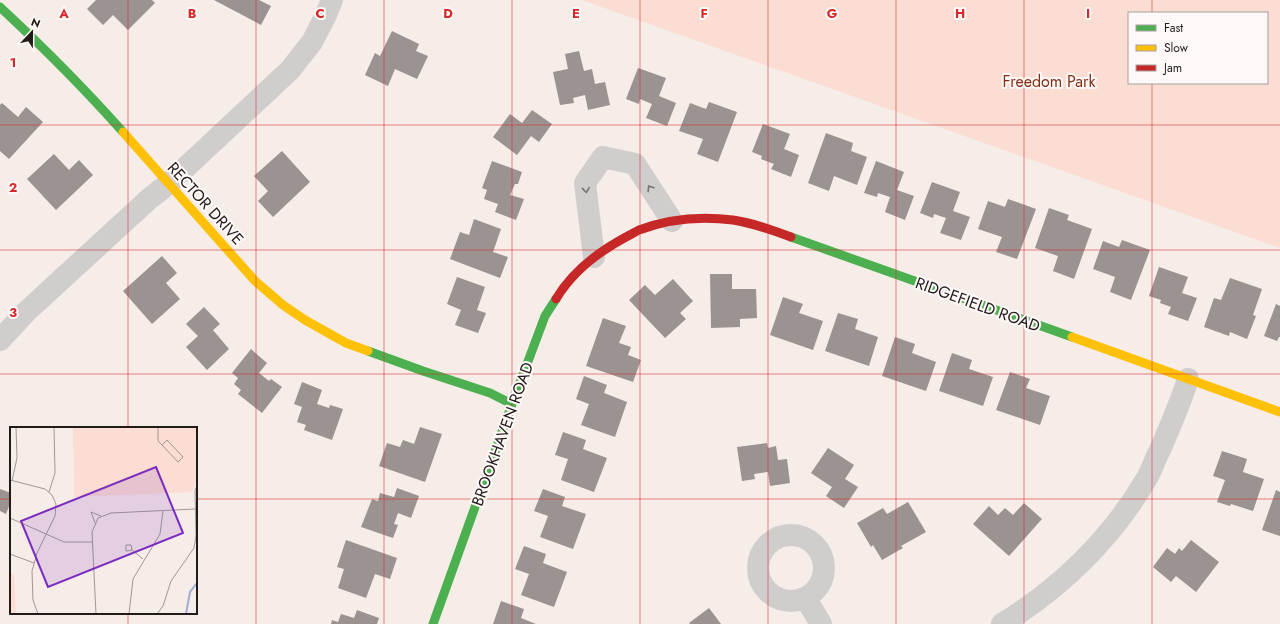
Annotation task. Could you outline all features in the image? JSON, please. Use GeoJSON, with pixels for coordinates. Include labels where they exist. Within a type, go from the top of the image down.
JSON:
{"type":"FeatureCollection","features":[{"type":"Feature","properties":{"kind":"street"},"geometry":{"type":"LineString","coordinates":[[0,340],[26,312],[149,199],[168,184],[290,70],[312,42],[326,17],[332,0]]}},
{"type":"Feature","properties":{"kind":"street","name":"RECTOR DRIVE"},"geometry":{"type":"LineString","coordinates":[[0,7],[41,45],[88,93],[255,281],[283,305],[305,320],[346,343],[490,393],[512,404]]}},
{"type":"Feature","properties":{"kind":"street"},"geometry":{"type":"LineString","coordinates":[[594,257],[585,183],[603,157],[635,164],[672,221]]}},
{"type":"Feature","properties":{"kind":"street","name":"RIDGEFIELD ROAD"},"geometry":{"type":"LineString","coordinates":[[626,237],[639,230],[672,221],[702,218],[733,220],[760,226],[1280,412]]}},
{"type":"Feature","properties":{"kind":"street","name":"BROOKHAVEN ROAD"},"geometry":{"type":"LineString","coordinates":[[433,624],[545,316],[563,287],[584,265],[608,246],[626,237]]}},
{"type":"Feature","properties":{"kind":"street"},"geometry":{"type":"LineString","coordinates":[[1002,624],[1022,612],[1054,588],[1085,560],[1119,520],[1147,477],[1177,411],[1188,379]]}},
{"type":"Feature","properties":{"kind":"street"},"geometry":{"type":"LineString","coordinates":[[806,599],[821,624]]}},
{"type":"Feature","properties":{"kind":"green space","name":"Freedom Park"},"geometry":{"type":"Polygon","coordinates":[[[582,0],[1280,0],[1280,248],[582,0]]]}},
{"type":"Feature","properties":{"kind":"building"},"geometry":{"type":"Polygon","coordinates":[[[96,0],[152,0],[155,3],[128,30],[113,15],[103,25],[87,9],[96,0]]]}},
{"type":"Feature","properties":{"kind":"building"},"geometry":{"type":"Polygon","coordinates":[[[214,0],[259,0],[271,6],[261,25],[214,0]]]}},
{"type":"Feature","properties":{"kind":"building"},"geometry":{"type":"Polygon","coordinates":[[[392,31],[419,44],[416,51],[428,56],[417,79],[395,69],[388,86],[365,75],[375,53],[380,56],[392,31]]]}},
{"type":"Feature","properties":{"kind":"building"},"geometry":{"type":"Polygon","coordinates":[[[579,51],[584,71],[592,69],[595,84],[605,82],[610,105],[588,110],[585,95],[573,98],[574,103],[560,105],[553,72],[568,69],[565,54],[579,51]]]}},
{"type":"Feature","properties":{"kind":"building"},"geometry":{"type":"Polygon","coordinates":[[[638,68],[666,78],[659,96],[676,103],[667,126],[646,118],[652,104],[640,99],[639,104],[626,99],[638,68]]]}},
{"type":"Feature","properties":{"kind":"building"},"geometry":{"type":"Polygon","coordinates":[[[709,102],[737,112],[718,162],[697,154],[703,139],[679,131],[690,103],[706,109],[709,102]]]}},
{"type":"Feature","properties":{"kind":"building"},"geometry":{"type":"Polygon","coordinates":[[[2,103],[18,117],[26,107],[43,122],[9,159],[0,151],[0,105],[2,103]]]}},
{"type":"Feature","properties":{"kind":"building"},"geometry":{"type":"Polygon","coordinates":[[[532,110],[552,124],[539,142],[531,136],[517,155],[493,137],[510,114],[522,123],[532,110]]]}},
{"type":"Feature","properties":{"kind":"building"},"geometry":{"type":"Polygon","coordinates":[[[763,124],[790,134],[784,149],[799,155],[791,177],[771,169],[774,164],[761,159],[762,156],[752,152],[763,124]]]}},
{"type":"Feature","properties":{"kind":"building"},"geometry":{"type":"Polygon","coordinates":[[[826,133],[853,143],[851,151],[867,157],[857,185],[834,176],[829,191],[808,183],[826,133]]]}},
{"type":"Feature","properties":{"kind":"building"},"geometry":{"type":"Polygon","coordinates":[[[282,151],[310,182],[273,217],[258,201],[268,191],[254,176],[282,151]]]}},
{"type":"Feature","properties":{"kind":"building"},"geometry":{"type":"Polygon","coordinates":[[[54,154],[69,170],[79,160],[93,175],[56,210],[27,179],[54,154]]]}},
{"type":"Feature","properties":{"kind":"building"},"geometry":{"type":"Polygon","coordinates":[[[492,161],[522,172],[518,184],[515,184],[510,195],[524,199],[516,220],[495,212],[498,204],[484,199],[487,190],[482,188],[492,161]]]}},
{"type":"Feature","properties":{"kind":"building"},"geometry":{"type":"Polygon","coordinates":[[[876,161],[904,172],[897,190],[914,196],[905,220],[885,212],[890,197],[878,193],[877,197],[864,193],[876,161]]]}},
{"type":"Feature","properties":{"kind":"building"},"geometry":{"type":"Polygon","coordinates":[[[932,182],[960,192],[953,211],[970,217],[961,240],[940,233],[946,218],[934,214],[933,218],[920,213],[932,182]]]}},
{"type":"Feature","properties":{"kind":"building"},"geometry":{"type":"Polygon","coordinates":[[[1008,199],[1036,209],[1017,259],[996,252],[1002,237],[978,229],[988,201],[1005,207],[1008,199]]]}},
{"type":"Feature","properties":{"kind":"building"},"geometry":{"type":"Polygon","coordinates":[[[1049,208],[1069,215],[1067,220],[1092,229],[1074,279],[1053,271],[1058,256],[1035,248],[1049,208]]]}},
{"type":"Feature","properties":{"kind":"building"},"geometry":{"type":"Polygon","coordinates":[[[474,219],[501,229],[493,252],[508,257],[500,278],[450,259],[460,232],[469,235],[474,219]]]}},
{"type":"Feature","properties":{"kind":"building"},"geometry":{"type":"Polygon","coordinates":[[[1122,240],[1150,250],[1131,300],[1110,292],[1115,277],[1093,269],[1103,241],[1119,247],[1122,240]]]}},
{"type":"Feature","properties":{"kind":"building"},"geometry":{"type":"Polygon","coordinates":[[[162,256],[177,273],[166,283],[180,299],[152,324],[123,291],[162,256]]]}},
{"type":"Feature","properties":{"kind":"building"},"geometry":{"type":"Polygon","coordinates":[[[1159,267],[1188,277],[1182,293],[1197,298],[1188,321],[1168,314],[1171,307],[1160,303],[1161,300],[1149,296],[1159,267]]]}},
{"type":"Feature","properties":{"kind":"building"},"geometry":{"type":"Polygon","coordinates":[[[710,274],[732,274],[732,289],[756,289],[757,318],[740,319],[740,327],[711,328],[710,274]]]}},
{"type":"Feature","properties":{"kind":"building"},"geometry":{"type":"Polygon","coordinates":[[[457,277],[485,287],[477,310],[486,313],[478,333],[455,325],[461,310],[447,304],[457,277]]]}},
{"type":"Feature","properties":{"kind":"building"},"geometry":{"type":"Polygon","coordinates":[[[1230,278],[1262,289],[1253,315],[1256,316],[1247,339],[1230,332],[1229,336],[1204,327],[1214,298],[1221,300],[1230,278]]]}},
{"type":"Feature","properties":{"kind":"building"},"geometry":{"type":"Polygon","coordinates":[[[673,279],[693,301],[680,313],[686,319],[665,338],[629,300],[645,285],[655,295],[673,279]]]}},
{"type":"Feature","properties":{"kind":"building"},"geometry":{"type":"Polygon","coordinates":[[[783,297],[803,304],[799,313],[823,321],[813,350],[770,335],[783,297]]]}},
{"type":"Feature","properties":{"kind":"building"},"geometry":{"type":"Polygon","coordinates":[[[1276,304],[1280,306],[1280,337],[1277,341],[1264,336],[1276,304]]]}},
{"type":"Feature","properties":{"kind":"building"},"geometry":{"type":"Polygon","coordinates":[[[204,307],[220,324],[213,330],[229,349],[207,370],[186,347],[198,336],[186,324],[204,307]]]}},
{"type":"Feature","properties":{"kind":"building"},"geometry":{"type":"Polygon","coordinates":[[[838,313],[858,319],[855,329],[878,337],[869,366],[825,351],[838,313]]]}},
{"type":"Feature","properties":{"kind":"building"},"geometry":{"type":"Polygon","coordinates":[[[603,318],[626,326],[619,343],[631,347],[628,355],[641,360],[633,382],[586,366],[603,318]]]}},
{"type":"Feature","properties":{"kind":"building"},"geometry":{"type":"Polygon","coordinates":[[[895,337],[915,344],[912,353],[936,362],[926,391],[882,376],[895,337]]]}},
{"type":"Feature","properties":{"kind":"building"},"geometry":{"type":"Polygon","coordinates":[[[251,349],[267,363],[259,373],[269,381],[271,379],[282,387],[262,413],[238,394],[241,390],[234,384],[238,378],[232,373],[251,349]]]}},
{"type":"Feature","properties":{"kind":"building"},"geometry":{"type":"Polygon","coordinates":[[[952,353],[972,360],[969,369],[993,377],[983,406],[939,391],[952,353]]]}},
{"type":"Feature","properties":{"kind":"building"},"geometry":{"type":"Polygon","coordinates":[[[1010,372],[1030,379],[1026,388],[1050,396],[1040,425],[996,410],[1010,372]]]}},
{"type":"Feature","properties":{"kind":"building"},"geometry":{"type":"Polygon","coordinates":[[[584,376],[607,385],[604,393],[627,402],[615,437],[581,425],[589,404],[576,399],[584,376]]]}},
{"type":"Feature","properties":{"kind":"building"},"geometry":{"type":"Polygon","coordinates":[[[302,382],[322,390],[317,404],[329,408],[330,405],[343,409],[332,440],[304,430],[306,425],[297,422],[302,407],[294,404],[302,382]]]}},
{"type":"Feature","properties":{"kind":"building"},"geometry":{"type":"Polygon","coordinates":[[[420,427],[442,434],[425,482],[379,466],[387,443],[400,447],[403,440],[414,444],[420,427]]]}},
{"type":"Feature","properties":{"kind":"building"},"geometry":{"type":"Polygon","coordinates":[[[563,432],[586,440],[583,449],[607,458],[594,492],[561,480],[568,459],[555,455],[563,432]]]}},
{"type":"Feature","properties":{"kind":"building"},"geometry":{"type":"Polygon","coordinates":[[[767,443],[768,448],[776,446],[778,460],[787,459],[790,483],[770,486],[768,472],[754,474],[755,479],[742,481],[737,447],[767,443]]]}},
{"type":"Feature","properties":{"kind":"building"},"geometry":{"type":"Polygon","coordinates":[[[828,448],[854,465],[845,479],[858,487],[844,508],[826,496],[832,487],[811,473],[828,448]]]}},
{"type":"Feature","properties":{"kind":"building"},"geometry":{"type":"Polygon","coordinates":[[[1222,451],[1247,459],[1243,472],[1264,479],[1253,511],[1231,504],[1230,506],[1217,502],[1225,480],[1213,476],[1222,451]]]}},
{"type":"Feature","properties":{"kind":"building"},"geometry":{"type":"Polygon","coordinates":[[[397,488],[419,496],[411,518],[398,513],[394,524],[398,525],[393,538],[361,527],[372,499],[378,501],[380,493],[394,497],[397,488]]]}},
{"type":"Feature","properties":{"kind":"building"},"geometry":{"type":"Polygon","coordinates":[[[0,489],[10,493],[10,504],[6,514],[0,511],[0,489]]]}},
{"type":"Feature","properties":{"kind":"building"},"geometry":{"type":"Polygon","coordinates":[[[543,489],[565,497],[562,506],[586,514],[573,549],[540,537],[548,516],[534,511],[543,489]]]}},
{"type":"Feature","properties":{"kind":"building"},"geometry":{"type":"Polygon","coordinates":[[[1276,490],[1280,492],[1280,536],[1262,530],[1276,490]]]}},
{"type":"Feature","properties":{"kind":"building"},"geometry":{"type":"Polygon","coordinates":[[[908,502],[926,532],[901,546],[903,548],[882,560],[873,545],[871,547],[857,523],[883,508],[887,514],[908,502]]]}},
{"type":"Feature","properties":{"kind":"building"},"geometry":{"type":"Polygon","coordinates":[[[1024,503],[1042,519],[1009,556],[973,524],[989,506],[998,515],[1005,508],[1013,515],[1024,503]]]}},
{"type":"Feature","properties":{"kind":"building"},"geometry":{"type":"Polygon","coordinates":[[[346,540],[397,558],[390,579],[375,574],[366,598],[338,588],[344,569],[337,567],[346,540]]]}},
{"type":"Feature","properties":{"kind":"building"},"geometry":{"type":"Polygon","coordinates":[[[1191,540],[1219,562],[1196,592],[1176,576],[1171,582],[1153,567],[1167,548],[1175,554],[1179,548],[1182,551],[1191,540]]]}},
{"type":"Feature","properties":{"kind":"building"},"geometry":{"type":"Polygon","coordinates":[[[524,546],[546,554],[543,563],[567,572],[554,607],[521,595],[529,574],[515,569],[524,546]]]}},
{"type":"Feature","properties":{"kind":"building"},"geometry":{"type":"Polygon","coordinates":[[[501,601],[524,609],[521,618],[536,624],[493,624],[501,601]]]}},
{"type":"Feature","properties":{"kind":"building"},"geometry":{"type":"Polygon","coordinates":[[[709,608],[721,624],[689,623],[709,608]]]}},
{"type":"Feature","properties":{"kind":"building"},"geometry":{"type":"Polygon","coordinates":[[[357,610],[379,618],[377,624],[331,624],[332,620],[338,622],[341,614],[354,618],[357,610]]]}},
{"type":"Feature","properties":{"kind":"traffic: fast"},"geometry":{"type":"LineString","coordinates":[[0,7],[63,68],[123,132]]}},
{"type":"Feature","properties":{"kind":"traffic: fast"},"geometry":{"type":"LineString","coordinates":[[791,237],[1072,337]]}},
{"type":"Feature","properties":{"kind":"traffic: fast"},"geometry":{"type":"LineString","coordinates":[[433,624],[545,316],[556,299]]}},
{"type":"Feature","properties":{"kind":"traffic: fast"},"geometry":{"type":"LineString","coordinates":[[368,351],[490,393],[512,404]]}},
{"type":"Feature","properties":{"kind":"traffic: slow"},"geometry":{"type":"LineString","coordinates":[[123,132],[255,281],[283,305],[305,320],[346,343],[368,351]]}},
{"type":"Feature","properties":{"kind":"traffic: slow"},"geometry":{"type":"LineString","coordinates":[[1072,337],[1280,412]]}},
{"type":"Feature","properties":{"kind":"traffic: jam"},"geometry":{"type":"LineString","coordinates":[[556,299],[562,289],[578,271],[596,256],[626,237],[650,226],[685,219],[709,218],[748,223],[791,237]]}}]}
